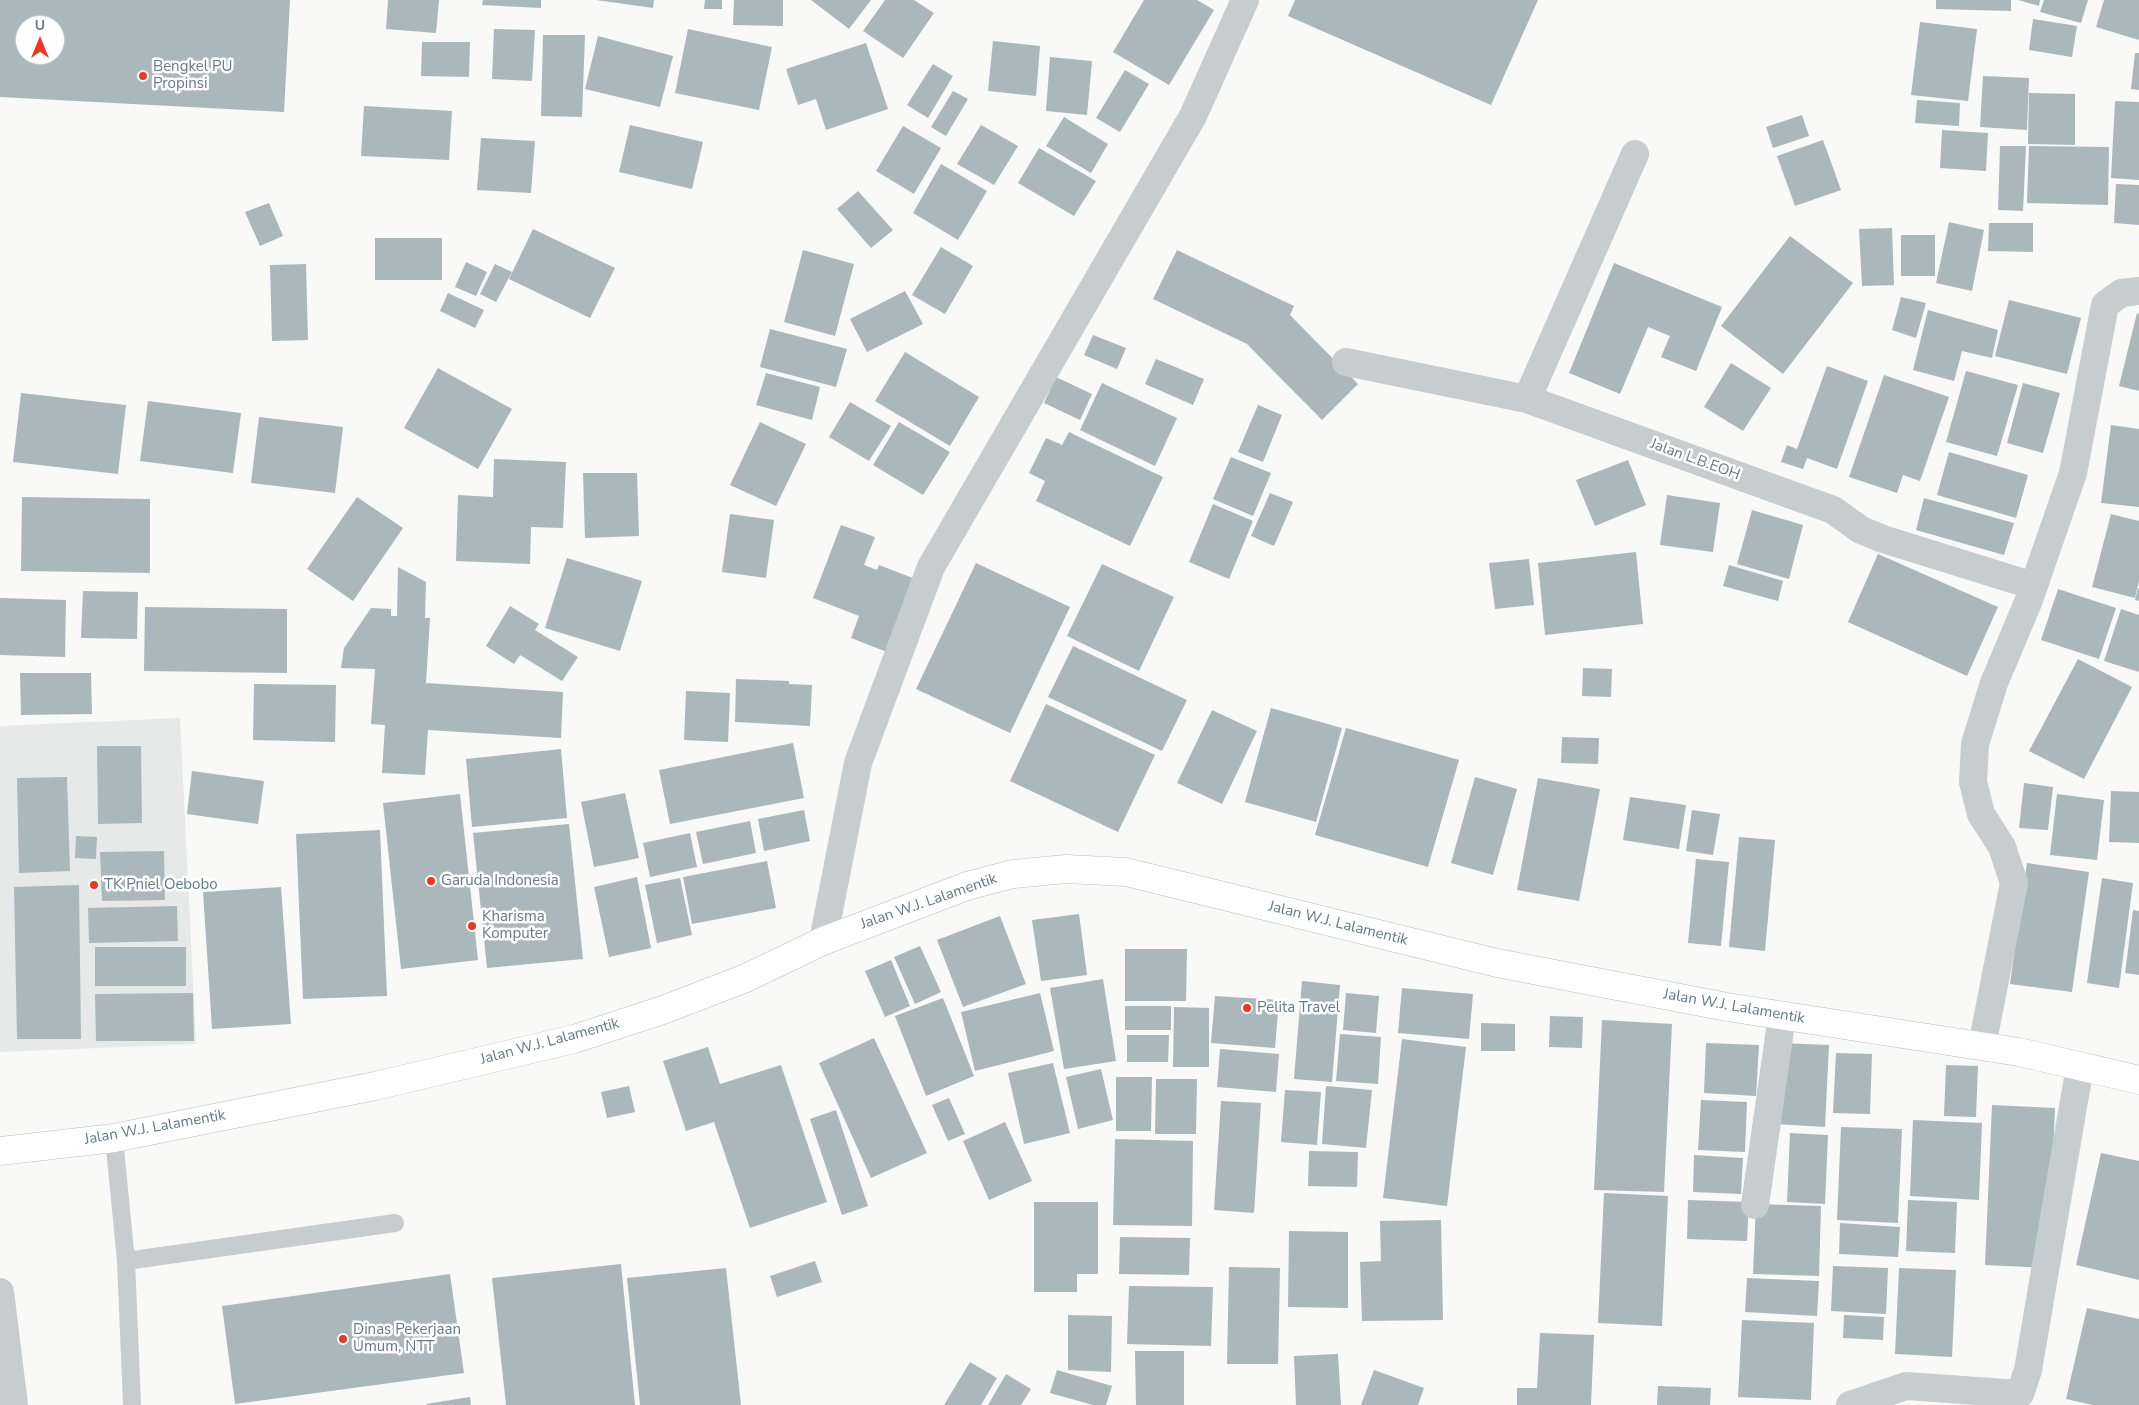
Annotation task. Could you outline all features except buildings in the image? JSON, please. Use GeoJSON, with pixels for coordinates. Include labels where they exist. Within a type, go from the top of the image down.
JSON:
{"type":"FeatureCollection","features":[{"type":"Feature","properties":{"kind":"main road","name":"Jalan W.J. Lalamentik"},"geometry":{"type":"LineString","coordinates":[[0,1151],[114,1138],[374,1086],[574,1038],[662,1010],[736,982],[823,940],[966,886],[1013,874],[1066,869],[1126,872],[1497,963],[1782,1016],[2020,1052],[2139,1080]]}},
{"type":"Feature","properties":{"kind":"street"},"geometry":{"type":"LineString","coordinates":[[823,940],[858,763],[931,566],[1193,116],[1245,0]]}},
{"type":"Feature","properties":{"kind":"street"},"geometry":{"type":"LineString","coordinates":[[1527,399],[1635,154]]}},
{"type":"Feature","properties":{"kind":"street"},"geometry":{"type":"LineString","coordinates":[[1982,1046],[2014,884],[2002,847],[1981,814],[1973,782],[1975,744],[1994,683],[2034,586],[2073,473],[2105,305],[2121,293],[2139,291]]}},
{"type":"Feature","properties":{"kind":"street","name":"Jalan L.B.EOH"},"geometry":{"type":"LineString","coordinates":[[1346,362],[1527,399],[1833,510],[1861,530],[1883,539],[2034,586]]}},
{"type":"Feature","properties":{"kind":"street"},"geometry":{"type":"LineString","coordinates":[[1755,1205],[1782,1016]]}},
{"type":"Feature","properties":{"kind":"street"},"geometry":{"type":"LineString","coordinates":[[1850,1405],[1906,1386],[2020,1394],[2028,1370],[2080,1066]]}},
{"type":"Feature","properties":{"kind":"street"},"geometry":{"type":"LineString","coordinates":[[0,1292],[14,1405]]}},
{"type":"Feature","properties":{"kind":"lane"},"geometry":{"type":"LineString","coordinates":[[114,1138],[126,1262],[132,1405]]}},
{"type":"Feature","properties":{"kind":"lane"},"geometry":{"type":"LineString","coordinates":[[126,1262],[395,1223]]}},
{"type":"Feature","properties":{"kind":"shaded area","name":"TK Pniel Oebobo"},"geometry":{"type":"Polygon","coordinates":[[[180,718],[196,1044],[0,1052],[0,726],[180,718]]]}},
{"type":"Feature","properties":{"kind":"place","name":"Bengkel PU Propinsi"},"geometry":{"type":"Point","coordinates":[143,76]}},
{"type":"Feature","properties":{"kind":"place","name":"Garuda Indonesia"},"geometry":{"type":"Point","coordinates":[431,881]}},
{"type":"Feature","properties":{"kind":"place","name":"TK Pniel Oebobo"},"geometry":{"type":"Point","coordinates":[94,885]}},
{"type":"Feature","properties":{"kind":"place","name":"Kharisma Komputer"},"geometry":{"type":"Point","coordinates":[472,926]}},
{"type":"Feature","properties":{"kind":"place","name":"Pelita Travel"},"geometry":{"type":"Point","coordinates":[1247,1008]}},
{"type":"Feature","properties":{"kind":"place","name":"Dinas Pekerjaan Umum, NTT"},"geometry":{"type":"Point","coordinates":[343,1339]}}]}
